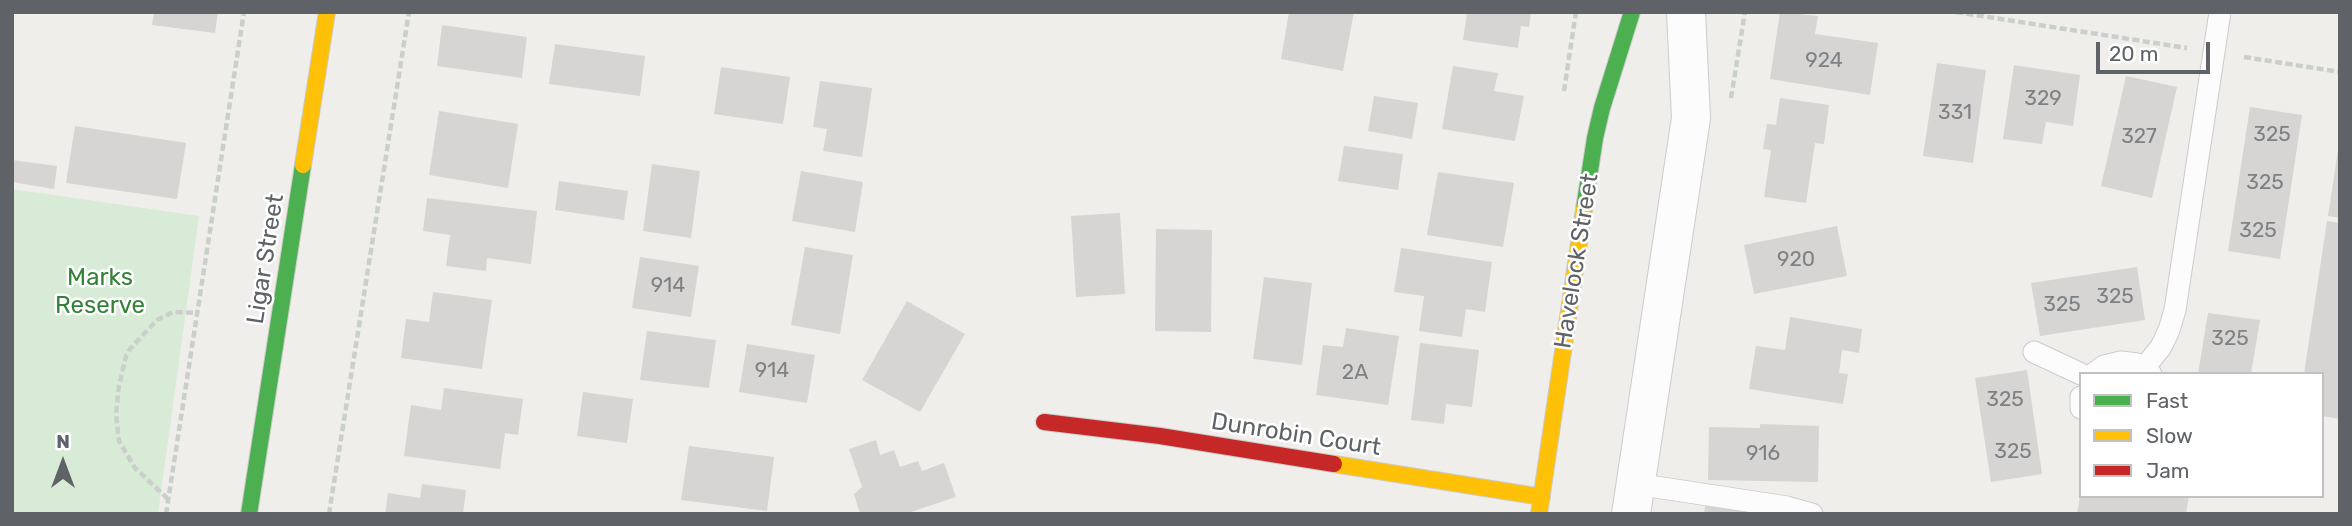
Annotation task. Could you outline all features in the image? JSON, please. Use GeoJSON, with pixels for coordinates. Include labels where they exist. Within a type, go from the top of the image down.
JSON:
{"type":"FeatureCollection","features":[{"type":"Feature","properties":{"kind":"street","name":"Ligar Street"},"geometry":{"type":"LineString","coordinates":[[249,514],[327,12]]}},
{"type":"Feature","properties":{"kind":"street","name":"Havelock Street"},"geometry":{"type":"LineString","coordinates":[[1539,514],[1595,138],[1632,12]]}},
{"type":"Feature","properties":{"kind":"street"},"geometry":{"type":"LineString","coordinates":[[1633,499],[1691,118],[1686,12]]}},
{"type":"Feature","properties":{"kind":"street","name":"Dunrobin Court"},"geometry":{"type":"LineString","coordinates":[[1044,422],[1160,436],[1542,497]]}},
{"type":"Feature","properties":{"kind":"lane"},"geometry":{"type":"LineString","coordinates":[[2096,372],[2104,366],[2121,362],[2148,371],[2169,330],[2175,310],[2220,12]]}},
{"type":"Feature","properties":{"kind":"lane"},"geometry":{"type":"LineString","coordinates":[[2034,352],[2079,373]]}},
{"type":"Feature","properties":{"kind":"lane"},"geometry":{"type":"LineString","coordinates":[[1633,499],[1787,507],[1812,514]]}},
{"type":"Feature","properties":{"kind":"path"},"geometry":{"type":"LineString","coordinates":[[166,514],[244,12]]}},
{"type":"Feature","properties":{"kind":"path"},"geometry":{"type":"LineString","coordinates":[[329,514],[409,12]]}},
{"type":"Feature","properties":{"kind":"path"},"geometry":{"type":"LineString","coordinates":[[1956,12],[2340,72]]}},
{"type":"Feature","properties":{"kind":"path"},"geometry":{"type":"LineString","coordinates":[[168,500],[135,468],[119,441],[116,414],[119,386],[130,349],[157,320],[173,312],[197,313]]}},
{"type":"Feature","properties":{"kind":"green space","name":"Marks Reserve"},"geometry":{"type":"Polygon","coordinates":[[[12,189],[199,216],[158,514],[12,514],[12,189]]]}},
{"type":"Feature","properties":{"kind":"building"},"geometry":{"type":"Polygon","coordinates":[[[154,12],[218,12],[215,33],[152,25],[154,12]]]}},
{"type":"Feature","properties":{"kind":"building"},"geometry":{"type":"Polygon","coordinates":[[[1289,12],[1354,12],[1343,71],[1281,59],[1289,12]]]}},
{"type":"Feature","properties":{"kind":"building"},"geometry":{"type":"Polygon","coordinates":[[[1467,12],[1531,12],[1529,27],[1521,26],[1518,48],[1463,40],[1467,12]]]}},
{"type":"Feature","properties":{"kind":"building"},"geometry":{"type":"Polygon","coordinates":[[[1780,12],[1818,16],[1815,34],[1878,43],[1870,95],[1770,79],[1780,12]]]}},
{"type":"Feature","properties":{"kind":"building"},"geometry":{"type":"Polygon","coordinates":[[[442,25],[527,37],[522,78],[437,66],[442,25]]]}},
{"type":"Feature","properties":{"kind":"building"},"geometry":{"type":"Polygon","coordinates":[[[555,44],[645,56],[640,96],[549,84],[555,44]]]}},
{"type":"Feature","properties":{"kind":"building"},"geometry":{"type":"Polygon","coordinates":[[[1937,63],[1986,70],[1973,163],[1923,156],[1937,63]]]}},
{"type":"Feature","properties":{"kind":"building"},"geometry":{"type":"Polygon","coordinates":[[[2014,65],[2080,75],[2073,126],[2046,122],[2042,144],[2003,139],[2014,65]]]}},
{"type":"Feature","properties":{"kind":"building"},"geometry":{"type":"Polygon","coordinates":[[[1453,66],[1498,73],[1494,91],[1524,96],[1515,141],[1442,129],[1453,66]]]}},
{"type":"Feature","properties":{"kind":"building"},"geometry":{"type":"Polygon","coordinates":[[[721,67],[790,77],[783,124],[714,114],[721,67]]]}},
{"type":"Feature","properties":{"kind":"building"},"geometry":{"type":"Polygon","coordinates":[[[2126,76],[2177,87],[2152,198],[2101,186],[2126,76]]]}},
{"type":"Feature","properties":{"kind":"building"},"geometry":{"type":"Polygon","coordinates":[[[820,81],[872,88],[862,157],[823,151],[827,129],[813,127],[820,81]]]}},
{"type":"Feature","properties":{"kind":"building"},"geometry":{"type":"Polygon","coordinates":[[[1374,96],[1418,103],[1412,139],[1368,131],[1374,96]]]}},
{"type":"Feature","properties":{"kind":"building"},"geometry":{"type":"Polygon","coordinates":[[[1780,98],[1829,105],[1824,144],[1815,143],[1806,203],[1764,197],[1771,150],[1763,149],[1767,124],[1776,125],[1780,98]]]}},
{"type":"Feature","properties":{"kind":"building"},"geometry":{"type":"Polygon","coordinates":[[[2250,107],[2302,115],[2280,259],[2228,251],[2250,107]]]}},
{"type":"Feature","properties":{"kind":"building"},"geometry":{"type":"Polygon","coordinates":[[[439,111],[518,124],[508,188],[429,175],[439,111]]]}},
{"type":"Feature","properties":{"kind":"building"},"geometry":{"type":"Polygon","coordinates":[[[75,126],[186,143],[177,199],[66,183],[75,126]]]}},
{"type":"Feature","properties":{"kind":"building"},"geometry":{"type":"Polygon","coordinates":[[[1344,146],[1403,154],[1398,190],[1338,181],[1344,146]]]}},
{"type":"Feature","properties":{"kind":"building"},"geometry":{"type":"Polygon","coordinates":[[[2340,150],[2340,218],[2328,216],[2340,150]]]}},
{"type":"Feature","properties":{"kind":"building"},"geometry":{"type":"Polygon","coordinates":[[[12,160],[57,166],[54,189],[12,182],[12,160]]]}},
{"type":"Feature","properties":{"kind":"building"},"geometry":{"type":"Polygon","coordinates":[[[652,164],[700,171],[691,238],[643,231],[652,164]]]}},
{"type":"Feature","properties":{"kind":"building"},"geometry":{"type":"Polygon","coordinates":[[[801,171],[863,182],[855,232],[792,221],[801,171]]]}},
{"type":"Feature","properties":{"kind":"building"},"geometry":{"type":"Polygon","coordinates":[[[1438,172],[1514,183],[1503,247],[1427,235],[1438,172]]]}},
{"type":"Feature","properties":{"kind":"building"},"geometry":{"type":"Polygon","coordinates":[[[559,181],[628,191],[624,220],[555,210],[559,181]]]}},
{"type":"Feature","properties":{"kind":"building"},"geometry":{"type":"Polygon","coordinates":[[[427,198],[537,211],[531,264],[487,258],[486,271],[446,266],[450,235],[423,231],[427,198]]]}},
{"type":"Feature","properties":{"kind":"building"},"geometry":{"type":"Polygon","coordinates":[[[1120,213],[1125,294],[1076,297],[1071,216],[1120,213]]]}},
{"type":"Feature","properties":{"kind":"building"},"geometry":{"type":"Polygon","coordinates":[[[2327,221],[2340,223],[2340,419],[2324,416],[2324,372],[2304,372],[2327,221]]]}},
{"type":"Feature","properties":{"kind":"building"},"geometry":{"type":"Polygon","coordinates":[[[1837,226],[1847,276],[1754,294],[1744,245],[1837,226]]]}},
{"type":"Feature","properties":{"kind":"building"},"geometry":{"type":"Polygon","coordinates":[[[1156,229],[1212,230],[1211,332],[1155,331],[1156,229]]]}},
{"type":"Feature","properties":{"kind":"building"},"geometry":{"type":"Polygon","coordinates":[[[805,247],[853,255],[840,334],[791,325],[805,247]]]}},
{"type":"Feature","properties":{"kind":"building"},"geometry":{"type":"Polygon","coordinates":[[[1401,248],[1492,262],[1485,312],[1466,309],[1462,337],[1419,331],[1424,296],[1394,292],[1401,248]]]}},
{"type":"Feature","properties":{"kind":"building"},"geometry":{"type":"Polygon","coordinates":[[[640,257],[699,266],[691,317],[632,308],[640,257]]]}},
{"type":"Feature","properties":{"kind":"building"},"geometry":{"type":"Polygon","coordinates":[[[2137,267],[2145,320],[2040,336],[2031,283],[2137,267]]]}},
{"type":"Feature","properties":{"kind":"building"},"geometry":{"type":"Polygon","coordinates":[[[1264,277],[1312,283],[1302,365],[1253,359],[1264,277]]]}},
{"type":"Feature","properties":{"kind":"building"},"geometry":{"type":"Polygon","coordinates":[[[433,292],[492,300],[482,369],[401,358],[406,319],[429,322],[433,292]]]}},
{"type":"Feature","properties":{"kind":"building"},"geometry":{"type":"Polygon","coordinates":[[[907,301],[965,334],[920,412],[862,380],[907,301]]]}},
{"type":"Feature","properties":{"kind":"building"},"geometry":{"type":"Polygon","coordinates":[[[2208,313],[2260,320],[2251,372],[2198,372],[2208,313]]]}},
{"type":"Feature","properties":{"kind":"building"},"geometry":{"type":"Polygon","coordinates":[[[1790,317],[1862,329],[1859,353],[1842,350],[1839,373],[1848,374],[1843,404],[1749,389],[1756,346],[1785,350],[1790,317]]]}},
{"type":"Feature","properties":{"kind":"building"},"geometry":{"type":"Polygon","coordinates":[[[1346,328],[1399,336],[1388,405],[1316,395],[1323,345],[1343,347],[1346,328]]]}},
{"type":"Feature","properties":{"kind":"building"},"geometry":{"type":"Polygon","coordinates":[[[647,331],[716,340],[709,388],[640,380],[647,331]]]}},
{"type":"Feature","properties":{"kind":"building"},"geometry":{"type":"Polygon","coordinates":[[[1420,343],[1479,350],[1472,407],[1446,404],[1444,424],[1411,420],[1420,343]]]}},
{"type":"Feature","properties":{"kind":"building"},"geometry":{"type":"Polygon","coordinates":[[[747,344],[815,355],[807,403],[739,392],[747,344]]]}},
{"type":"Feature","properties":{"kind":"building"},"geometry":{"type":"Polygon","coordinates":[[[2027,370],[2042,474],[1991,482],[1975,378],[2027,370]]]}},
{"type":"Feature","properties":{"kind":"building"},"geometry":{"type":"Polygon","coordinates":[[[444,388],[523,399],[518,435],[505,433],[500,469],[404,456],[411,405],[441,410],[444,388]]]}},
{"type":"Feature","properties":{"kind":"building"},"geometry":{"type":"Polygon","coordinates":[[[583,392],[633,399],[627,443],[577,436],[583,392]]]}},
{"type":"Feature","properties":{"kind":"building"},"geometry":{"type":"Polygon","coordinates":[[[1760,424],[1819,426],[1818,482],[1708,480],[1709,427],[1760,428],[1760,424]]]}},
{"type":"Feature","properties":{"kind":"building"},"geometry":{"type":"Polygon","coordinates":[[[876,440],[880,455],[894,450],[900,467],[918,461],[922,471],[944,463],[956,497],[905,514],[860,514],[854,494],[862,487],[849,449],[876,440]]]}},
{"type":"Feature","properties":{"kind":"building"},"geometry":{"type":"Polygon","coordinates":[[[689,446],[774,457],[767,511],[681,500],[689,446]]]}},
{"type":"Feature","properties":{"kind":"building"},"geometry":{"type":"Polygon","coordinates":[[[422,484],[466,490],[463,514],[385,514],[388,493],[420,498],[422,484]]]}},
{"type":"Feature","properties":{"kind":"building"},"geometry":{"type":"Polygon","coordinates":[[[2080,498],[2189,498],[2186,514],[2077,514],[2080,498]]]}},
{"type":"Feature","properties":{"kind":"building"},"geometry":{"type":"Polygon","coordinates":[[[1706,500],[1766,514],[1704,514],[1706,500]]]}},
{"type":"Feature","properties":{"kind":"traffic: fast"},"geometry":{"type":"LineString","coordinates":[[1584,209],[1602,108],[1632,12]]}},
{"type":"Feature","properties":{"kind":"traffic: fast"},"geometry":{"type":"LineString","coordinates":[[249,514],[303,165]]}},
{"type":"Feature","properties":{"kind":"traffic: slow"},"geometry":{"type":"LineString","coordinates":[[303,165],[327,12]]}},
{"type":"Feature","properties":{"kind":"traffic: slow"},"geometry":{"type":"LineString","coordinates":[[1539,514],[1584,209]]}},
{"type":"Feature","properties":{"kind":"traffic: slow"},"geometry":{"type":"LineString","coordinates":[[1334,464],[1542,497]]}},
{"type":"Feature","properties":{"kind":"traffic: jam"},"geometry":{"type":"LineString","coordinates":[[1044,422],[1160,436],[1334,464]]}}]}
